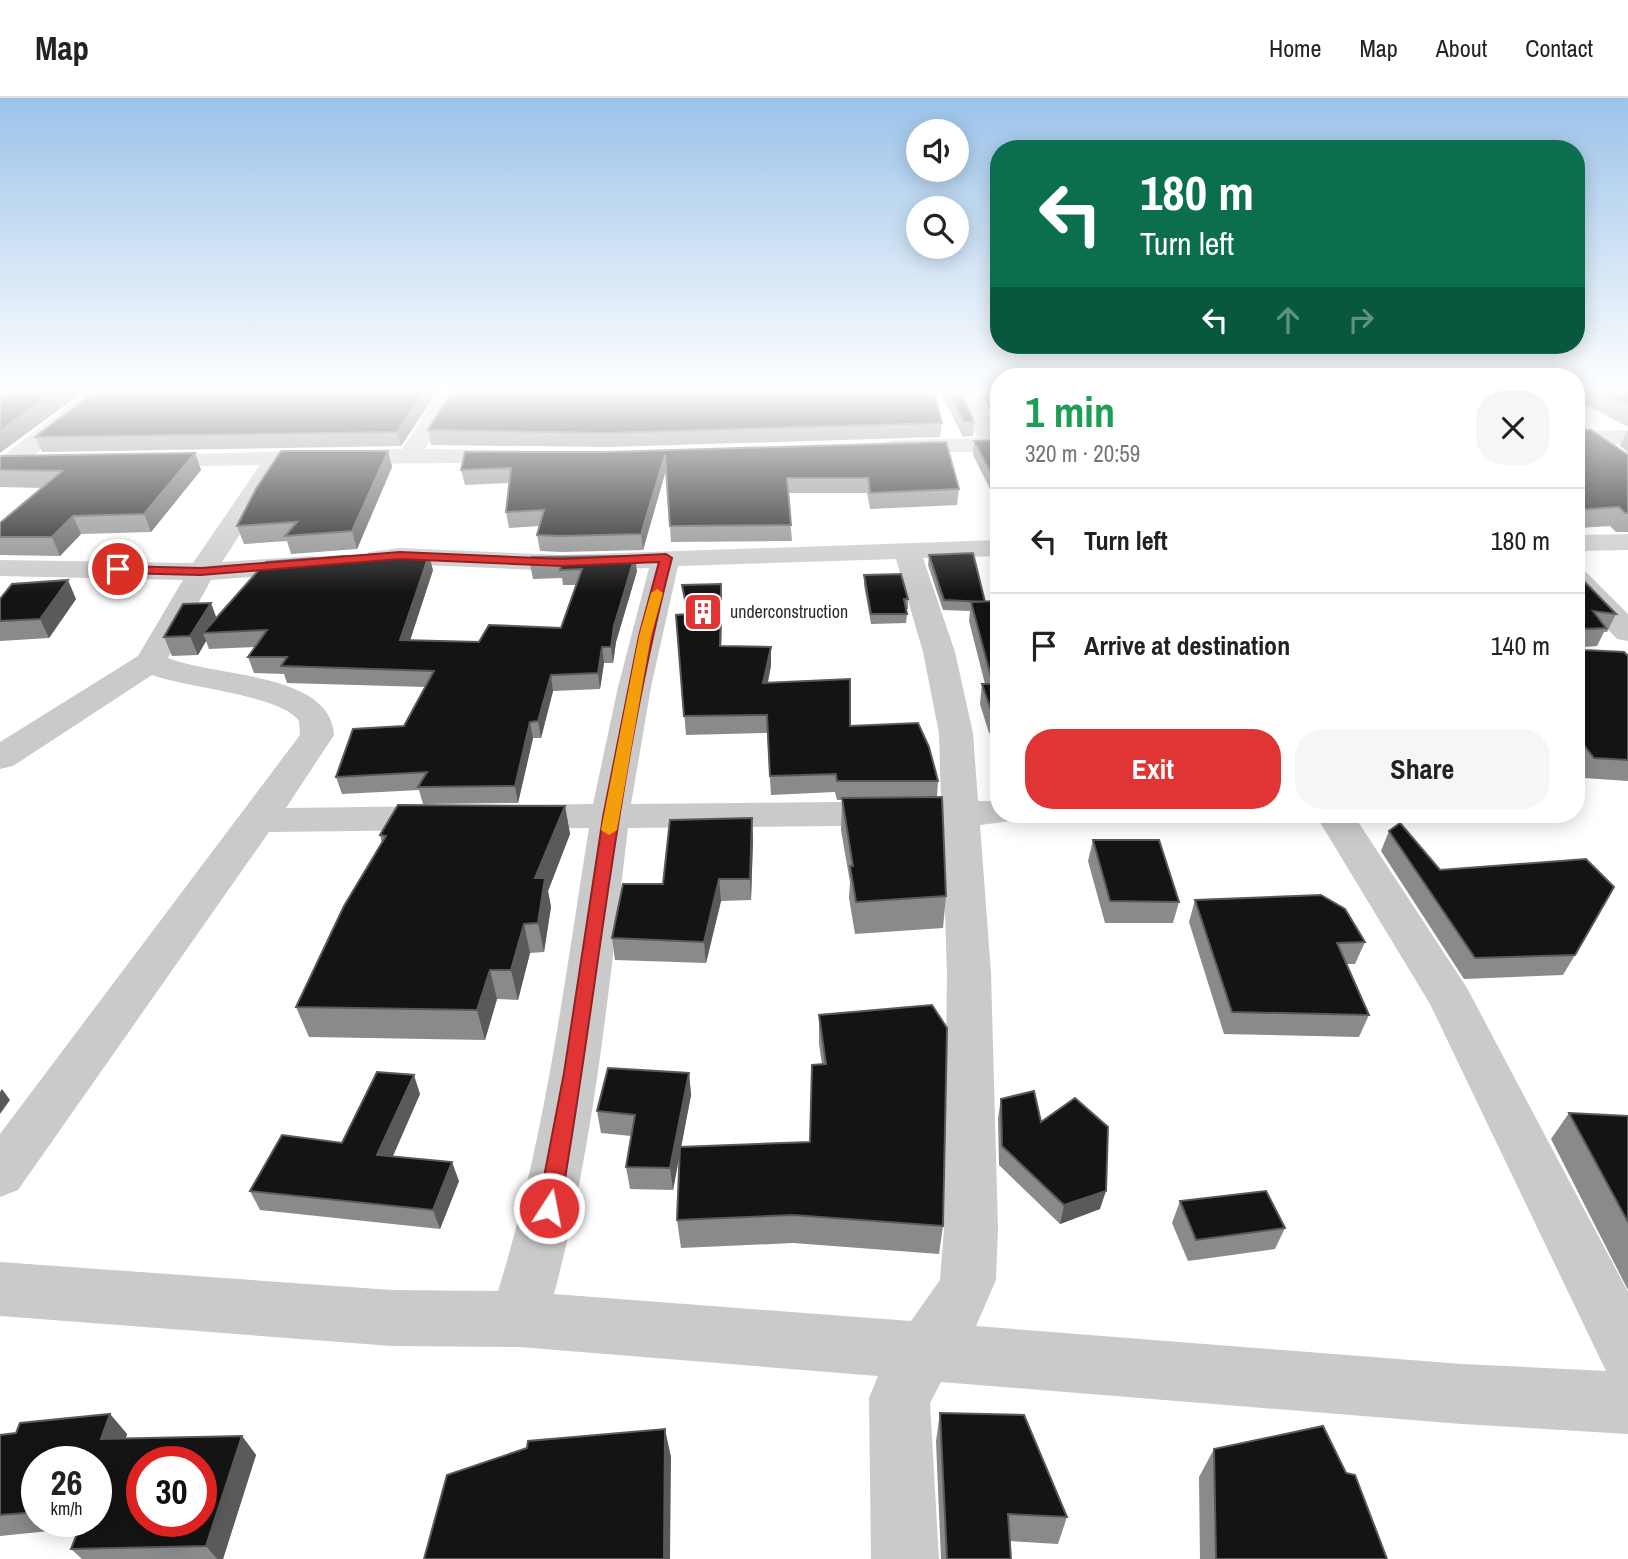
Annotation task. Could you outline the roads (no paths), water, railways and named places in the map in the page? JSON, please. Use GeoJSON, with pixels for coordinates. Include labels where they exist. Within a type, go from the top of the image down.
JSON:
{"type":"FeatureCollection","features":[{"type":"Feature","properties":{"kind":"street"},"geometry":{"type":"LineString","coordinates":[[117,461],[271,457]]}},
{"type":"Feature","properties":{"kind":"street"},"geometry":{"type":"LineString","coordinates":[[0,758],[150,662],[201,572],[278,457]]}},
{"type":"Feature","properties":{"kind":"street"},"geometry":{"type":"LineString","coordinates":[[489,457],[544,458]]}},
{"type":"Feature","properties":{"kind":"street"},"geometry":{"type":"LineString","coordinates":[[4,463],[49,462]]}},
{"type":"Feature","properties":{"kind":"street"},"geometry":{"type":"LineString","coordinates":[[1585,543],[1628,542]]}},
{"type":"Feature","properties":{"kind":"street"},"geometry":{"type":"LineString","coordinates":[[0,568],[201,572],[400,556],[562,563],[990,548]]}},
{"type":"Feature","properties":{"kind":"street"},"geometry":{"type":"LineString","coordinates":[[905,1559],[899,1398],[925,1352],[958,1304],[968,1280],[971,1229],[968,973],[981,814],[954,720],[939,652],[907,550]]}},
{"type":"Feature","properties":{"kind":"street"},"geometry":{"type":"LineString","coordinates":[[519,1319],[549,1208],[566,1121],[610,817],[645,636],[666,558]]}},
{"type":"Feature","properties":{"kind":"street"},"geometry":{"type":"LineString","coordinates":[[1585,591],[1624,649]]}},
{"type":"Feature","properties":{"kind":"street"},"geometry":{"type":"LineString","coordinates":[[0,1174],[309,749],[317,733],[315,719],[296,699],[258,688],[185,676],[150,662]]}},
{"type":"Feature","properties":{"kind":"street"},"geometry":{"type":"LineString","coordinates":[[256,820],[981,814]]}},
{"type":"Feature","properties":{"kind":"street"},"geometry":{"type":"LineString","coordinates":[[1340,823],[1451,1000],[1628,1352]]}},
{"type":"Feature","properties":{"kind":"street"},"geometry":{"type":"LineString","coordinates":[[0,1289],[392,1318],[519,1319],[1462,1394],[1628,1402]]}},
{"type":"Feature","properties":{"kind":"place","name":"underconstruction"},"geometry":{"type":"Point","coordinates":[703,612]}}]}
